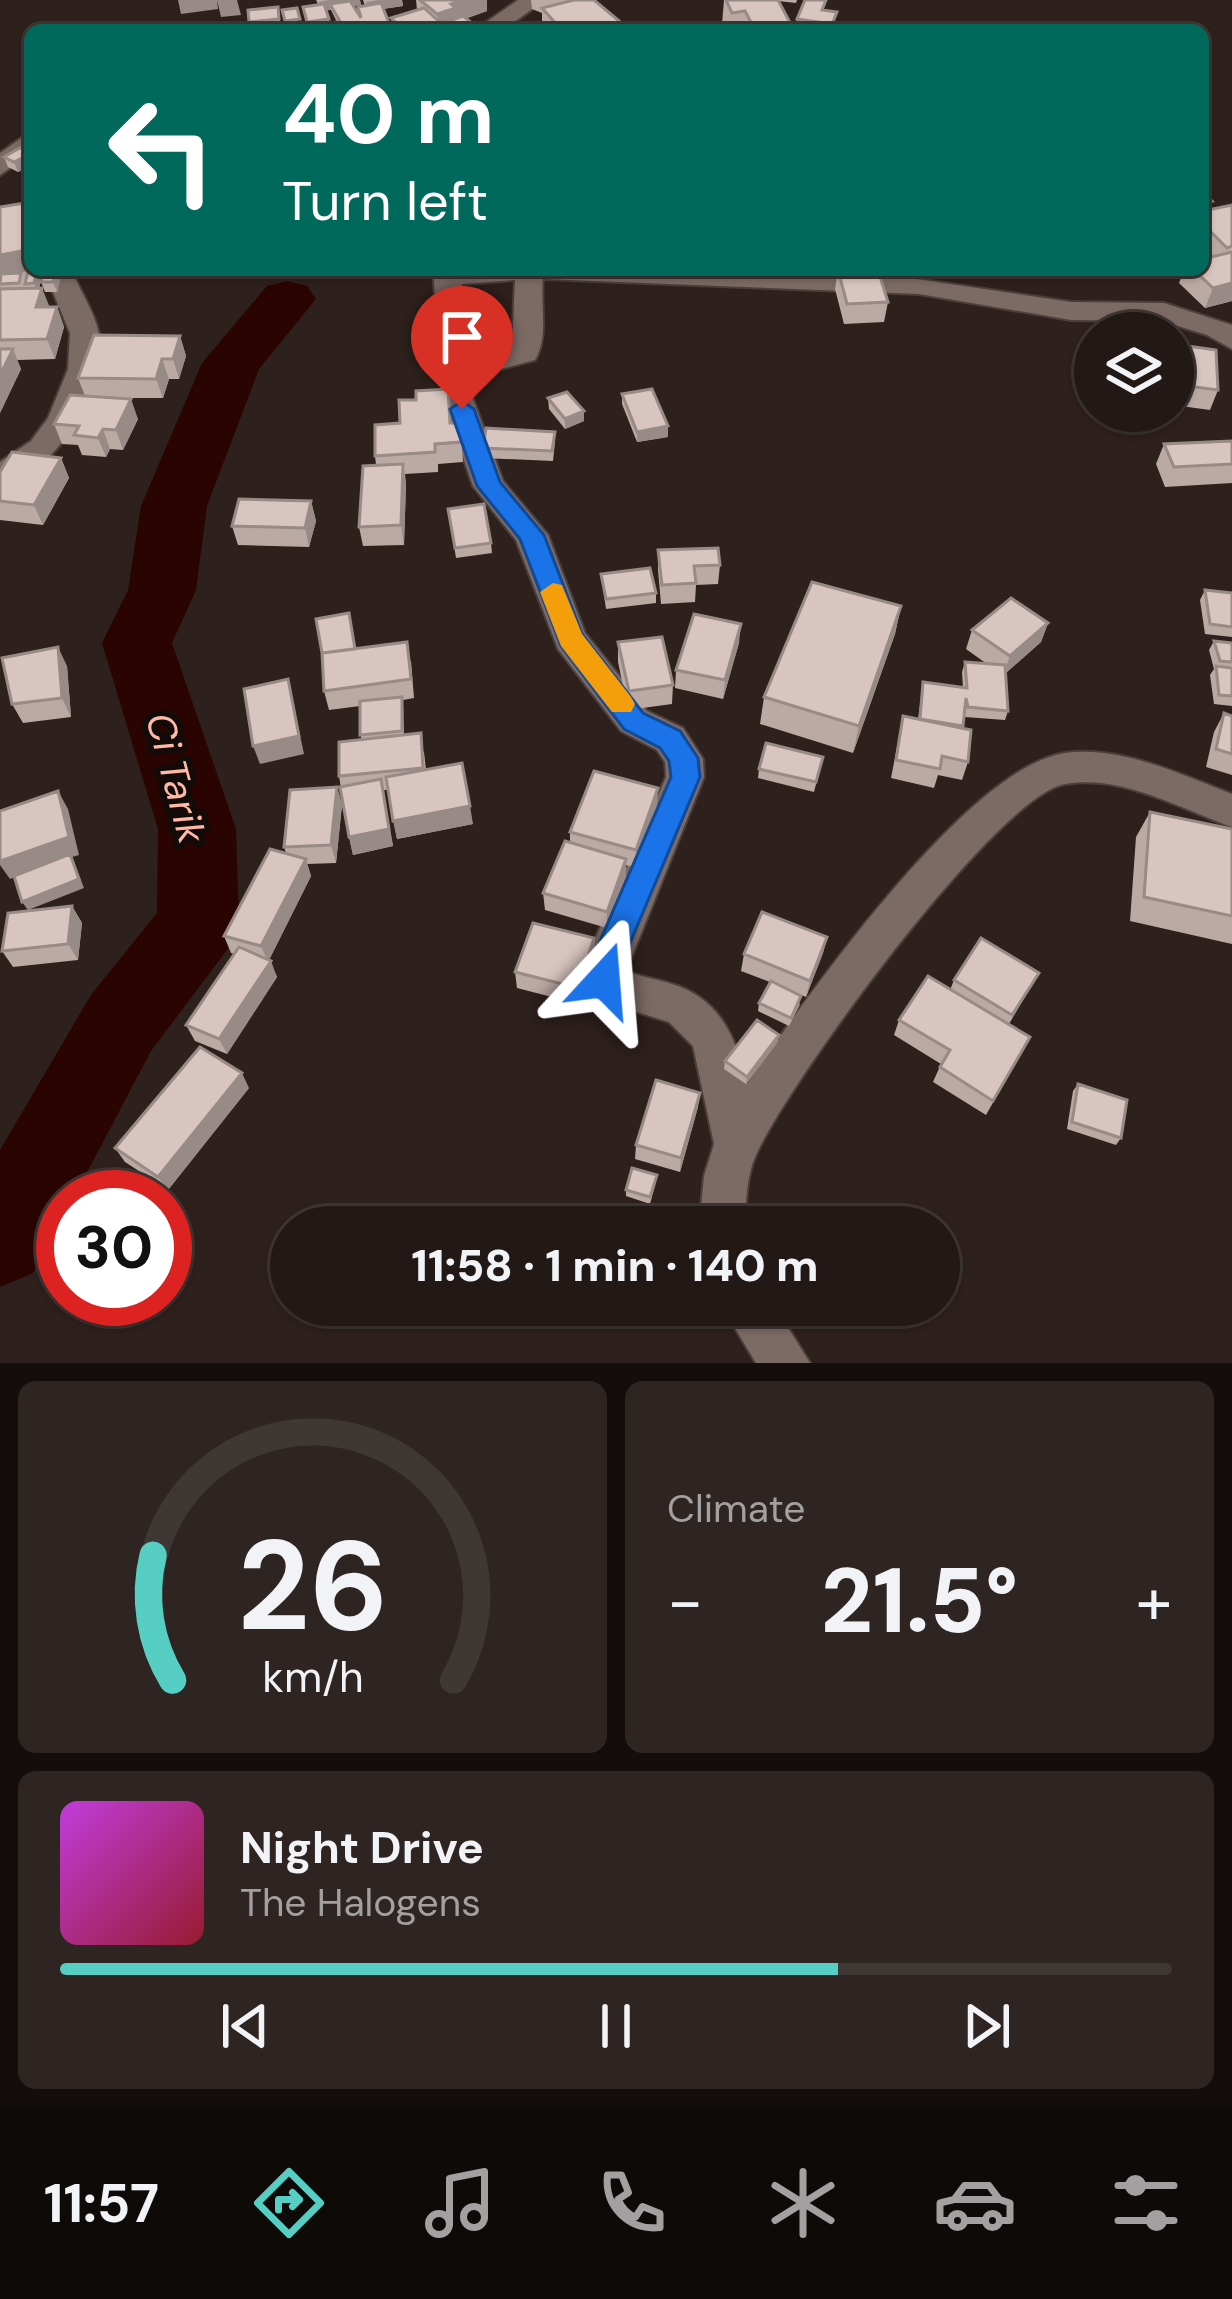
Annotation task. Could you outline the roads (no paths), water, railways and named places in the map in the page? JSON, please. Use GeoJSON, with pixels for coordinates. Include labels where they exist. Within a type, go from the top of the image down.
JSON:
{"type":"FeatureCollection","features":[{"type":"Feature","properties":{"kind":"street"},"geometry":{"type":"LineString","coordinates":[[496,24],[534,0]]}},
{"type":"Feature","properties":{"kind":"street"},"geometry":{"type":"LineString","coordinates":[[0,167],[24,145]]}},
{"type":"Feature","properties":{"kind":"street"},"geometry":{"type":"LineString","coordinates":[[0,478],[42,449],[62,420],[83,369],[87,345],[62,276]]}},
{"type":"Feature","properties":{"kind":"street"},"geometry":{"type":"LineString","coordinates":[[447,276],[458,399],[489,486],[531,535],[570,639],[634,721],[670,740],[683,758],[685,777],[607,962],[604,980],[618,992],[685,1008],[710,1030],[736,1145]]}},
{"type":"Feature","properties":{"kind":"street"},"geometry":{"type":"LineString","coordinates":[[454,369],[494,364],[525,353],[530,338],[525,310],[529,276]]}},
{"type":"Feature","properties":{"kind":"street"},"geometry":{"type":"LineString","coordinates":[[850,276],[1071,311],[1164,312],[1217,328],[1232,340]]}},
{"type":"Feature","properties":{"kind":"street"},"geometry":{"type":"LineString","coordinates":[[723,1206],[736,1145],[787,1064],[852,975],[1002,803],[1031,782],[1062,769],[1109,770],[1232,811]]}},
{"type":"Feature","properties":{"kind":"street"},"geometry":{"type":"LineString","coordinates":[[760,1326],[785,1363]]}},
{"type":"Feature","properties":{"kind":"waterway","name":"Ci Tarik"},"geometry":{"type":"LineString","coordinates":[[0,1240],[121,1023],[198,924],[197,829],[137,643],[162,590],[174,506],[232,363],[287,299]]}}]}
